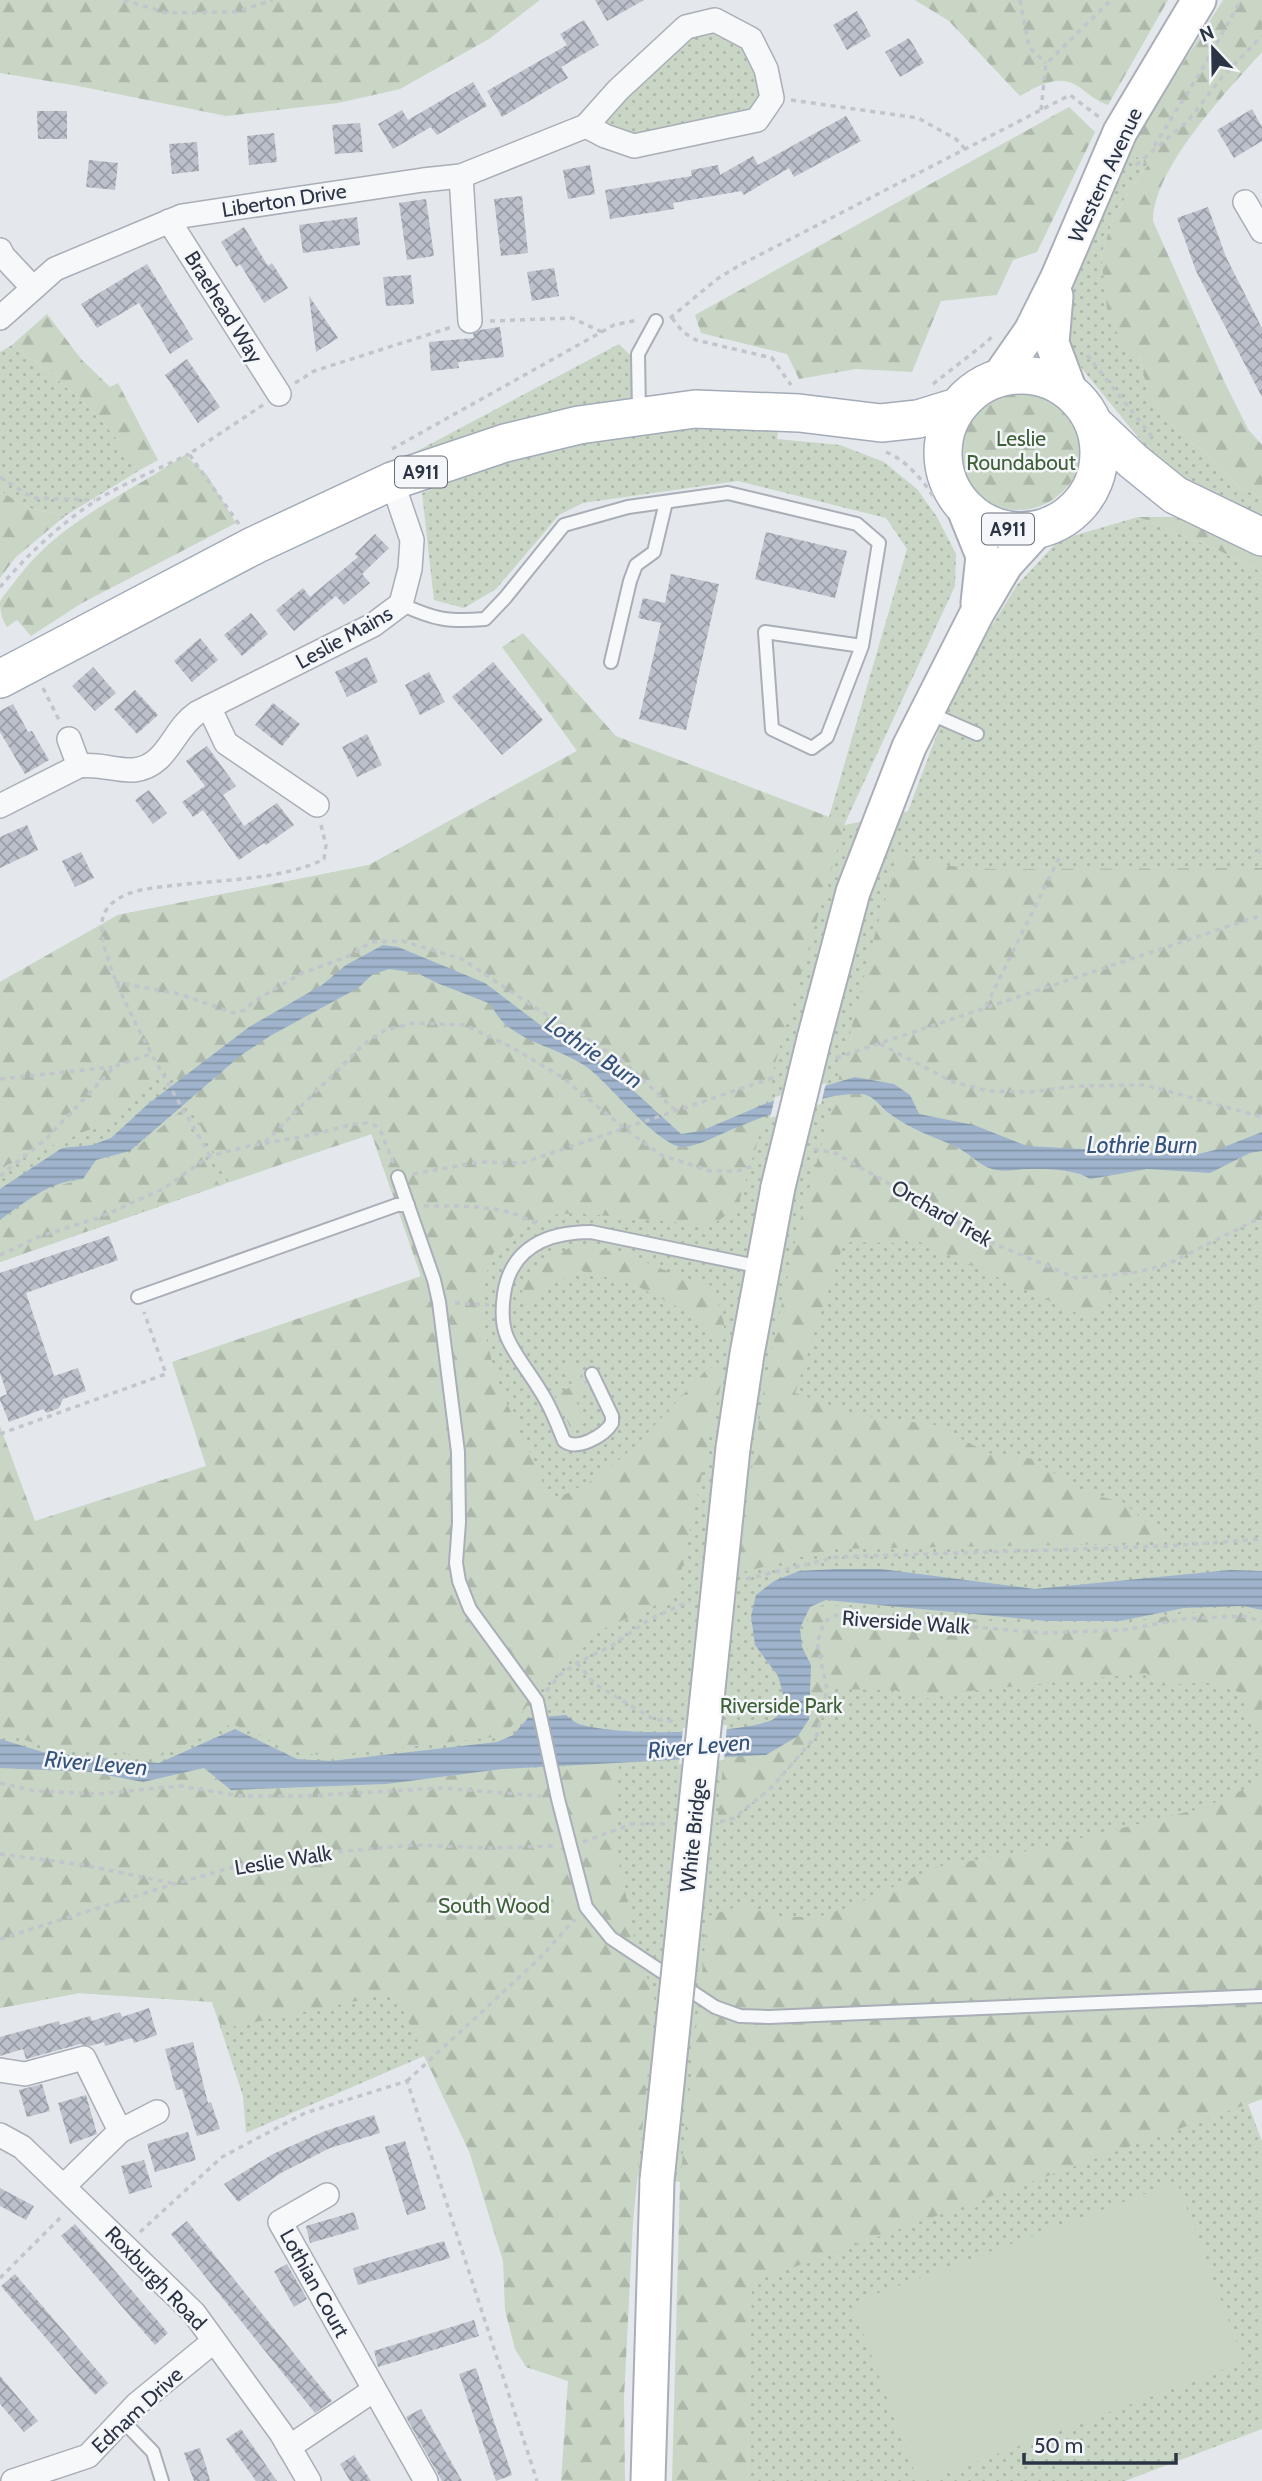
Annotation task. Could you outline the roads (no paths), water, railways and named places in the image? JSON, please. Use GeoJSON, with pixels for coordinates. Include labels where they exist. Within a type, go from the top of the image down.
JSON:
{"type":"FeatureCollection","features":[{"type":"Feature","properties":{"kind":"main road","name":"Western Avenue"},"geometry":{"type":"LineString","coordinates":[[999,377],[1031,331],[1057,279],[1120,132],[1199,0]]}},
{"type":"Feature","properties":{"kind":"main road"},"geometry":{"type":"LineString","coordinates":[[1057,279],[1052,344],[1070,391]]}},
{"type":"Feature","properties":{"kind":"main road","name":"A911"},"geometry":{"type":"LineString","coordinates":[[880,435],[918,419],[941,398],[975,389],[999,377],[1024,374],[1048,379],[1070,391],[1084,406],[1095,425],[1175,495],[1262,537]]}},
{"type":"Feature","properties":{"kind":"main road","name":"A911"},"geometry":{"type":"LineString","coordinates":[[941,398],[946,428],[942,451],[949,495]]}},
{"type":"Feature","properties":{"kind":"main road","name":"A911"},"geometry":{"type":"LineString","coordinates":[[5,676],[243,551],[392,481],[505,443],[579,425],[695,409],[799,413],[915,447],[949,495],[977,518],[996,527],[1017,531],[1038,529],[1056,523],[1072,513],[1085,499],[1096,476],[1100,450],[1095,425]]}},
{"type":"Feature","properties":{"kind":"main road","name":"A911"},"geometry":{"type":"LineString","coordinates":[[1085,499],[1127,487],[1175,495]]}},
{"type":"Feature","properties":{"kind":"main road"},"geometry":{"type":"LineString","coordinates":[[949,495],[983,556],[977,613]]}},
{"type":"Feature","properties":{"kind":"main road","name":"White Bridge"},"geometry":{"type":"LineString","coordinates":[[648,2481],[657,2180],[733,1448],[762,1267],[770,1175],[823,1049],[853,892],[909,747],[977,613],[1006,564],[1038,529]]}},
{"type":"Feature","properties":{"kind":"street","name":"Liberton Drive"},"geometry":{"type":"LineString","coordinates":[[0,318],[55,269],[182,216],[461,176],[586,126],[618,90],[686,27],[715,20],[751,39],[766,69],[772,98],[757,120],[634,146],[586,126]]}},
{"type":"Feature","properties":{"kind":"street"},"geometry":{"type":"LineString","coordinates":[[461,176],[470,321]]}},
{"type":"Feature","properties":{"kind":"street"},"geometry":{"type":"LineString","coordinates":[[1245,202],[1262,231]]}},
{"type":"Feature","properties":{"kind":"street","name":"Braehead Way"},"geometry":{"type":"LineString","coordinates":[[169,221],[279,394]]}},
{"type":"Feature","properties":{"kind":"street"},"geometry":{"type":"LineString","coordinates":[[0,250],[33,288]]}},
{"type":"Feature","properties":{"kind":"street","name":"Leslie Mains"},"geometry":{"type":"LineString","coordinates":[[0,806],[79,766],[93,764],[132,770],[158,761],[187,720],[373,625],[401,604],[410,569],[412,540],[392,481]]}},
{"type":"Feature","properties":{"kind":"street"},"geometry":{"type":"LineString","coordinates":[[209,707],[226,743],[317,805]]}},
{"type":"Feature","properties":{"kind":"street"},"geometry":{"type":"LineString","coordinates":[[69,740],[79,766]]}},
{"type":"Feature","properties":{"kind":"street"},"geometry":{"type":"LineString","coordinates":[[0,2070],[25,2074],[84,2058],[120,2131]]}},
{"type":"Feature","properties":{"kind":"street"},"geometry":{"type":"LineString","coordinates":[[71,2193],[120,2131],[157,2112]]}},
{"type":"Feature","properties":{"kind":"street","name":"Roxburgh Road"},"geometry":{"type":"LineString","coordinates":[[0,2135],[22,2147],[194,2314],[289,2447],[309,2481]]}},
{"type":"Feature","properties":{"kind":"street","name":"Lothian Court"},"geometry":{"type":"LineString","coordinates":[[327,2195],[280,2222],[426,2481]]}},
{"type":"Feature","properties":{"kind":"street","name":"Ednam Drive"},"geometry":{"type":"LineString","coordinates":[[13,2481],[88,2456],[137,2404],[214,2341]]}},
{"type":"Feature","properties":{"kind":"street"},"geometry":{"type":"LineString","coordinates":[[289,2447],[374,2390]]}},
{"type":"Feature","properties":{"kind":"lane"},"geometry":{"type":"LineString","coordinates":[[639,417],[638,354],[656,321]]}},
{"type":"Feature","properties":{"kind":"lane"},"geometry":{"type":"LineString","coordinates":[[401,604],[427,617],[453,621],[485,619],[565,525],[628,507],[728,493],[857,524],[879,543],[862,646],[827,737],[812,748],[772,729],[765,632],[862,646]]}},
{"type":"Feature","properties":{"kind":"lane"},"geometry":{"type":"LineString","coordinates":[[611,662],[630,582],[636,565],[654,552],[666,502]]}},
{"type":"Feature","properties":{"kind":"lane"},"geometry":{"type":"LineString","coordinates":[[927,712],[977,734]]}},
{"type":"Feature","properties":{"kind":"lane"},"geometry":{"type":"LineString","coordinates":[[398,1177],[434,1280],[439,1302],[458,1452],[456,1563],[459,1581],[470,1609],[538,1705],[573,1863],[586,1907],[611,1938],[715,2007],[740,2015],[769,2017],[1262,1996]]}},
{"type":"Feature","properties":{"kind":"lane"},"geometry":{"type":"LineString","coordinates":[[138,1297],[397,1205],[408,1205]]}},
{"type":"Feature","properties":{"kind":"lane"},"geometry":{"type":"LineString","coordinates":[[592,1374],[612,1416],[612,1423],[604,1432],[571,1445],[564,1441],[549,1405],[510,1343],[503,1324],[506,1280],[513,1264],[533,1246],[553,1236],[591,1232],[762,1267]]}},
{"type":"Feature","properties":{"kind":"lane"},"geometry":{"type":"LineString","coordinates":[[122,2420],[153,2452],[162,2481]]}},
{"type":"Feature","properties":{"kind":"water"},"geometry":{"type":"Polygon","coordinates":[[[383,945],[398,947],[485,983],[539,1024],[564,1040],[589,1050],[681,1134],[701,1131],[767,1103],[855,1077],[894,1084],[910,1095],[919,1114],[974,1125],[1027,1146],[1194,1155],[1219,1149],[1262,1132],[1262,1151],[1250,1153],[1210,1173],[1147,1169],[1090,1179],[1061,1170],[997,1170],[906,1124],[873,1099],[860,1094],[846,1094],[795,1106],[683,1147],[662,1138],[649,1128],[602,1080],[582,1064],[510,1028],[499,1018],[491,1004],[417,973],[389,969],[372,975],[358,988],[270,1036],[240,1056],[130,1151],[96,1160],[83,1179],[49,1188],[0,1220],[0,1189],[62,1148],[92,1145],[111,1138],[148,1104],[249,1027],[322,985],[346,965],[383,945]]]}},
{"type":"Feature","properties":{"kind":"water","name":"River Leven"},"geometry":{"type":"Polygon","coordinates":[[[881,1569],[1035,1589],[1230,1570],[1262,1571],[1262,1610],[1243,1606],[1184,1608],[1120,1621],[1046,1621],[826,1600],[810,1607],[800,1628],[802,1647],[811,1665],[809,1719],[798,1736],[766,1755],[502,1769],[386,1784],[231,1790],[204,1768],[143,1782],[90,1772],[0,1768],[0,1739],[46,1753],[159,1763],[235,1729],[297,1759],[331,1761],[497,1742],[513,1735],[528,1718],[566,1715],[579,1724],[596,1728],[647,1732],[705,1731],[755,1725],[774,1719],[786,1704],[778,1676],[755,1645],[751,1616],[756,1595],[774,1581],[799,1571],[881,1569]]]}},
{"type":"Feature","properties":{"kind":"park label","name":"Leslie Roundabout"},"geometry":{"type":"Point","coordinates":[1021,450]}},
{"type":"Feature","properties":{"kind":"park label","name":"Riverside Park"},"geometry":{"type":"Point","coordinates":[781,1705]}},
{"type":"Feature","properties":{"kind":"park label","name":"South Wood"},"geometry":{"type":"Point","coordinates":[494,1905]}},
{"type":"Feature","properties":{"kind":"water label","name":"Lothrie Burn"},"geometry":{"type":"Point","coordinates":[594,1052]}},
{"type":"Feature","properties":{"kind":"water label","name":"Lothrie Burn"},"geometry":{"type":"Point","coordinates":[1142,1145]}}]}
